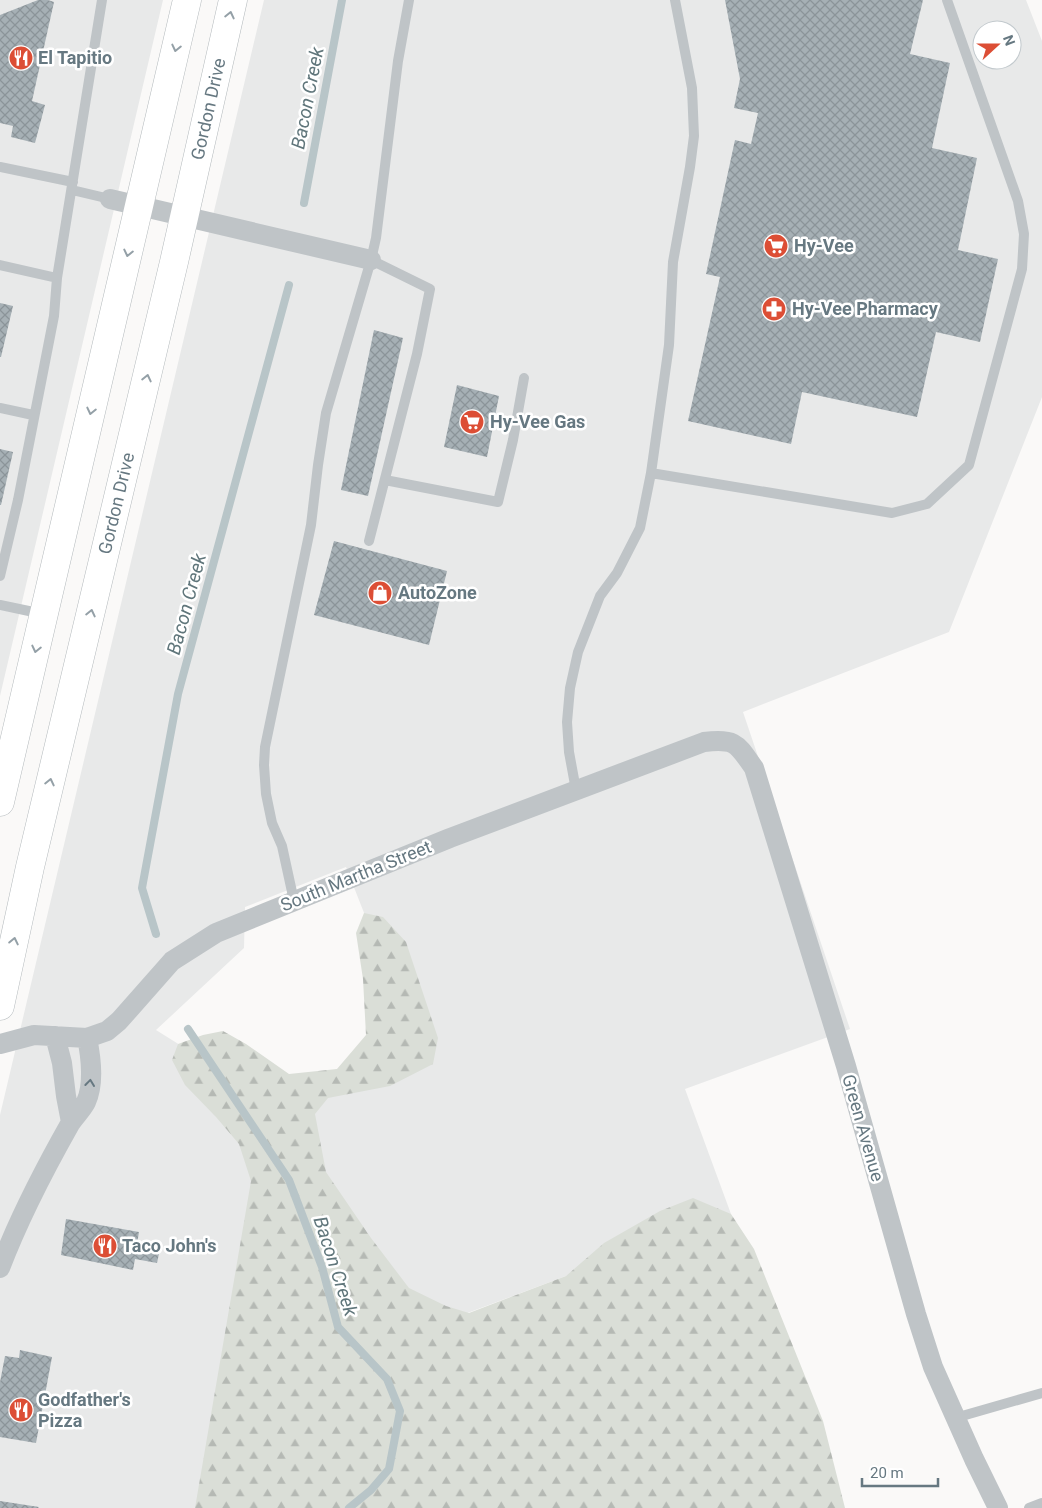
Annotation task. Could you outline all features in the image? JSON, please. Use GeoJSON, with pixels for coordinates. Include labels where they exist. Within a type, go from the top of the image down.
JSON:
{"type":"FeatureCollection","features":[{"type":"Feature","properties":{"kind":"main road"},"geometry":{"type":"LineString","coordinates":[[0,802],[187,0]]}},
{"type":"Feature","properties":{"kind":"main road","name":"Gordon Drive"},"geometry":{"type":"LineString","coordinates":[[0,1006],[30,866],[185,217],[233,0]]}},
{"type":"Feature","properties":{"kind":"street"},"geometry":{"type":"LineString","coordinates":[[110,199],[371,260]]}},
{"type":"Feature","properties":{"kind":"street","name":"South Martha Street"},"geometry":{"type":"LineString","coordinates":[[0,1044],[34,1035],[87,1038],[107,1031],[119,1021],[172,961],[216,933],[450,838],[704,742],[728,741],[738,746]]}},
{"type":"Feature","properties":{"kind":"street","name":"Green Avenue"},"geometry":{"type":"LineString","coordinates":[[738,746],[754,768],[846,1066],[916,1314],[933,1367],[998,1508]]}},
{"type":"Feature","properties":{"kind":"street"},"geometry":{"type":"LineString","coordinates":[[54,1036],[62,1063],[71,1122]]}},
{"type":"Feature","properties":{"kind":"street"},"geometry":{"type":"LineString","coordinates":[[0,1268],[16,1226],[71,1122],[86,1102],[90,1082],[91,1055],[87,1038]]}},
{"type":"Feature","properties":{"kind":"lane"},"geometry":{"type":"LineString","coordinates":[[0,576],[18,500],[54,316],[57,278],[102,0]]}},
{"type":"Feature","properties":{"kind":"lane"},"geometry":{"type":"LineString","coordinates":[[294,901],[282,846],[272,823],[266,794],[265,747],[311,525],[326,413],[371,260],[377,229],[398,61],[409,0]]}},
{"type":"Feature","properties":{"kind":"lane"},"geometry":{"type":"LineString","coordinates":[[576,790],[569,752],[567,722],[570,688],[578,652],[600,596],[616,573],[640,528],[651,473],[669,345],[674,262],[694,136],[692,88],[675,0]]}},
{"type":"Feature","properties":{"kind":"lane"},"geometry":{"type":"LineString","coordinates":[[651,473],[892,514],[927,504],[969,465],[1022,269],[1024,234],[1018,201],[947,0]]}},
{"type":"Feature","properties":{"kind":"lane"},"geometry":{"type":"LineString","coordinates":[[0,167],[73,186],[110,199]]}},
{"type":"Feature","properties":{"kind":"lane"},"geometry":{"type":"LineString","coordinates":[[369,541],[417,354],[430,289],[371,260]]}},
{"type":"Feature","properties":{"kind":"lane"},"geometry":{"type":"LineString","coordinates":[[0,265],[57,278]]}},
{"type":"Feature","properties":{"kind":"lane"},"geometry":{"type":"LineString","coordinates":[[385,480],[498,502],[513,440],[524,378]]}},
{"type":"Feature","properties":{"kind":"lane"},"geometry":{"type":"LineString","coordinates":[[0,408],[34,415]]}},
{"type":"Feature","properties":{"kind":"lane"},"geometry":{"type":"LineString","coordinates":[[0,605],[44,614]]}},
{"type":"Feature","properties":{"kind":"lane"},"geometry":{"type":"LineString","coordinates":[[955,1418],[1042,1393]]}},
{"type":"Feature","properties":{"kind":"lane"},"geometry":{"type":"LineString","coordinates":[[1029,1508],[1042,1503]]}},
{"type":"Feature","properties":{"kind":"shaded area"},"geometry":{"type":"Polygon","coordinates":[[[0,0],[163,0],[0,696],[0,0]]]}},
{"type":"Feature","properties":{"kind":"shaded area"},"geometry":{"type":"Polygon","coordinates":[[[264,0],[1026,0],[1042,41],[1042,397],[949,632],[743,712],[850,1029],[685,1089],[731,1214],[385,1344],[201,1508],[0,1508],[0,1115],[264,0]],[[346,867],[245,907],[244,948],[156,1030],[263,1097],[414,1040],[346,867]]]}},
{"type":"Feature","properties":{"kind":"green space"},"geometry":{"type":"Polygon","coordinates":[[[364,913],[383,917],[406,942],[438,1038],[433,1064],[390,1086],[328,1098],[315,1114],[326,1172],[371,1238],[409,1288],[446,1306],[469,1313],[566,1276],[604,1243],[660,1211],[693,1198],[731,1214],[754,1249],[823,1421],[845,1508],[195,1508],[251,1181],[239,1144],[185,1085],[172,1060],[178,1044],[203,1035],[223,1031],[246,1044],[289,1074],[337,1069],[366,1035],[363,979],[356,933],[364,913]]]}},
{"type":"Feature","properties":{"kind":"building","name":"El Tapitio"},"geometry":{"type":"Polygon","coordinates":[[[38,0],[54,2],[32,101],[45,105],[35,143],[11,137],[13,126],[0,123],[0,15],[38,0]]]}},
{"type":"Feature","properties":{"kind":"building"},"geometry":{"type":"Polygon","coordinates":[[[725,0],[923,0],[910,54],[950,63],[932,148],[977,158],[958,250],[998,259],[980,342],[936,332],[917,417],[802,392],[791,444],[688,421],[720,277],[706,274],[735,140],[751,144],[758,113],[734,108],[740,79],[725,0]]]}},
{"type":"Feature","properties":{"kind":"building"},"geometry":{"type":"Polygon","coordinates":[[[0,303],[13,306],[1,357],[0,357],[0,303]]]}},
{"type":"Feature","properties":{"kind":"building"},"geometry":{"type":"Polygon","coordinates":[[[374,330],[403,338],[368,496],[341,490],[374,330]]]}},
{"type":"Feature","properties":{"kind":"building","name":"Hy-Vee Gas"},"geometry":{"type":"Polygon","coordinates":[[[457,385],[499,396],[487,457],[444,447],[457,385]]]}},
{"type":"Feature","properties":{"kind":"building"},"geometry":{"type":"Polygon","coordinates":[[[0,449],[13,452],[1,505],[0,505],[0,449]]]}},
{"type":"Feature","properties":{"kind":"building"},"geometry":{"type":"Polygon","coordinates":[[[334,541],[447,571],[429,645],[314,615],[334,541]]]}},
{"type":"Feature","properties":{"kind":"building","name":"Taco John's"},"geometry":{"type":"Polygon","coordinates":[[[66,1219],[139,1232],[137,1244],[160,1249],[157,1263],[135,1259],[133,1270],[61,1255],[66,1219]]]}},
{"type":"Feature","properties":{"kind":"building","name":"Godfather's Pizza"},"geometry":{"type":"Polygon","coordinates":[[[20,1350],[52,1357],[36,1443],[0,1437],[0,1382],[5,1356],[19,1358],[20,1350]]]}},
{"type":"Feature","properties":{"kind":"building"},"geometry":{"type":"Polygon","coordinates":[[[0,1501],[39,1507],[0,1508],[0,1501]]]}},
{"type":"Feature","properties":{"kind":"waterway","name":"Bacon Creek"},"geometry":{"type":"LineString","coordinates":[[304,203],[342,0]]}},
{"type":"Feature","properties":{"kind":"waterway","name":"Bacon Creek"},"geometry":{"type":"LineString","coordinates":[[156,934],[142,888],[178,694],[289,285]]}},
{"type":"Feature","properties":{"kind":"waterway","name":"Bacon Creek"},"geometry":{"type":"LineString","coordinates":[[188,1029],[289,1180],[322,1267],[338,1327],[387,1379],[400,1411],[389,1469],[371,1490],[349,1508]]}},
{"type":"Feature","properties":{"kind":"place","name":"El Tapitio"},"geometry":{"type":"Point","coordinates":[21,58]}},
{"type":"Feature","properties":{"kind":"place","name":"Hy-Vee"},"geometry":{"type":"Point","coordinates":[776,246]}},
{"type":"Feature","properties":{"kind":"place","name":"Hy-Vee Pharmacy"},"geometry":{"type":"Point","coordinates":[774,309]}},
{"type":"Feature","properties":{"kind":"place","name":"Hy-Vee Gas"},"geometry":{"type":"Point","coordinates":[472,422]}},
{"type":"Feature","properties":{"kind":"place","name":"AutoZone"},"geometry":{"type":"Point","coordinates":[380,593]}},
{"type":"Feature","properties":{"kind":"place","name":"Taco John's"},"geometry":{"type":"Point","coordinates":[105,1246]}},
{"type":"Feature","properties":{"kind":"place","name":"Godfather's Pizza"},"geometry":{"type":"Point","coordinates":[21,1410]}}]}
